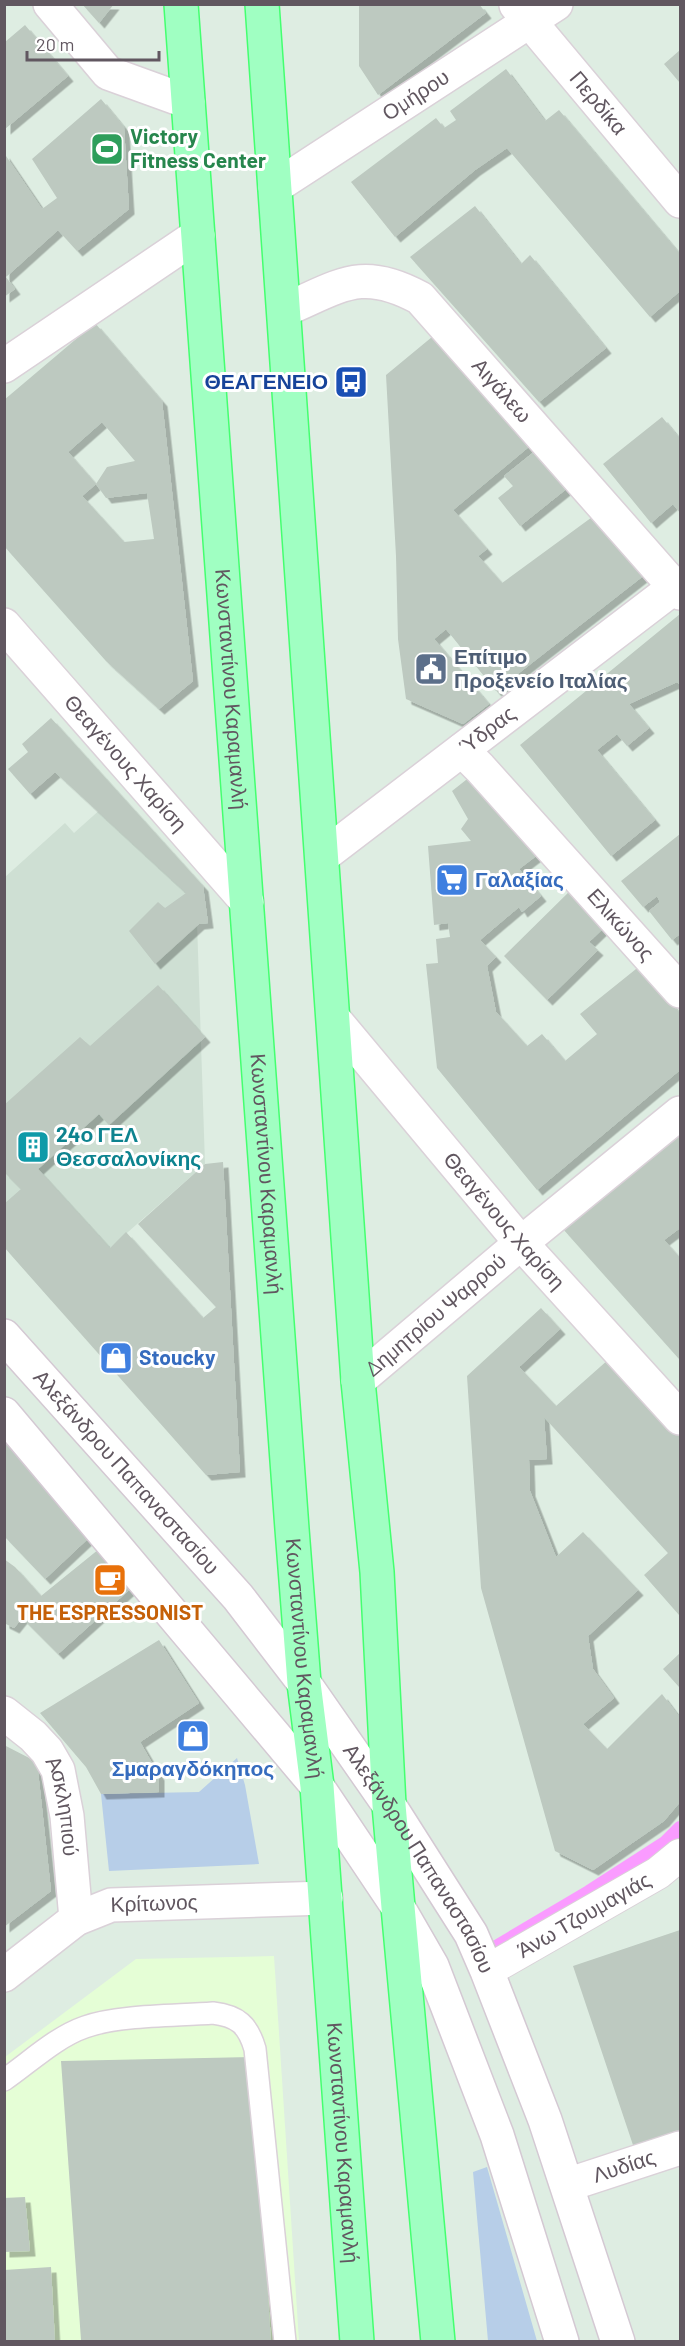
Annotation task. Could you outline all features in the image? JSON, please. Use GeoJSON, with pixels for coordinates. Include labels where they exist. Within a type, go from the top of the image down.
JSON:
{"type":"FeatureCollection","features":[{"type":"Feature","properties":{"kind":"main road","name":"Κωνσταντίνου Καραμανλή"},"geometry":{"type":"LineString","coordinates":[[181,4],[304,1683],[317,1786],[357,2342]]}},
{"type":"Feature","properties":{"kind":"main road"},"geometry":{"type":"LineString","coordinates":[[262,4],[358,1381],[377,1572],[398,1907],[438,2342]]}},
{"type":"Feature","properties":{"kind":"street"},"geometry":{"type":"LineString","coordinates":[[50,4],[108,73],[188,102]]}},
{"type":"Feature","properties":{"kind":"street","name":"Ομήρου"},"geometry":{"type":"LineString","coordinates":[[275,187],[522,14],[556,4]]}},
{"type":"Feature","properties":{"kind":"street","name":"Περδίκα"},"geometry":{"type":"LineString","coordinates":[[522,14],[681,201]]}},
{"type":"Feature","properties":{"kind":"street"},"geometry":{"type":"LineString","coordinates":[[4,366],[198,235]]}},
{"type":"Feature","properties":{"kind":"street","name":"Αιγάλεω"},"geometry":{"type":"LineString","coordinates":[[284,310],[349,282],[366,280],[398,286],[420,298],[679,588]]}},
{"type":"Feature","properties":{"kind":"street","name":"Ύδρας"},"geometry":{"type":"LineString","coordinates":[[323,856],[679,588]]}},
{"type":"Feature","properties":{"kind":"street","name":"Θεαγένους Χαρίση"},"geometry":{"type":"LineString","coordinates":[[4,625],[246,902]]}},
{"type":"Feature","properties":{"kind":"street","name":"Ελικώνος"},"geometry":{"type":"LineString","coordinates":[[462,750],[681,991]]}},
{"type":"Feature","properties":{"kind":"street","name":"Θεαγένους Χαρίση"},"geometry":{"type":"LineString","coordinates":[[334,1019],[521,1243],[681,1418]]}},
{"type":"Feature","properties":{"kind":"street","name":"Δημητρίου Ψαρρού"},"geometry":{"type":"LineString","coordinates":[[358,1381],[521,1243],[681,1113]]}},
{"type":"Feature","properties":{"kind":"street","name":"Αλεξάνδρου Παπαναστασίου"},"geometry":{"type":"LineString","coordinates":[[4,1336],[238,1597],[304,1683],[390,1804],[471,1935],[487,1971],[567,2185],[618,2342]]}},
{"type":"Feature","properties":{"kind":"street","name":"Αλεξάνδρου Παπαναστασίου"},"geometry":{"type":"LineString","coordinates":[[4,1414],[317,1786],[398,1907],[432,1966],[497,2135],[562,2342]]}},
{"type":"Feature","properties":{"kind":"street","name":"Ασκληπιού"},"geometry":{"type":"LineString","coordinates":[[4,1713],[40,1743],[58,1770],[67,1816],[76,1919]]}},
{"type":"Feature","properties":{"kind":"street","name":"Άνω Τζουμαγιάς"},"geometry":{"type":"LineString","coordinates":[[487,1971],[658,1873],[681,1855]]}},
{"type":"Feature","properties":{"kind":"street","name":"Κρίτωνος"},"geometry":{"type":"LineString","coordinates":[[4,1975],[76,1919],[100,1908],[122,1904],[326,1898]]}},
{"type":"Feature","properties":{"kind":"street","name":"Λυδίας"},"geometry":{"type":"LineString","coordinates":[[567,2185],[681,2148]]}},
{"type":"Feature","properties":{"kind":"lane"},"geometry":{"type":"LineString","coordinates":[[4,2080],[63,2038],[84,2027],[106,2021],[213,2013],[228,2015],[242,2023],[251,2034],[255,2049],[285,2342]]}},
{"type":"Feature","properties":{"kind":"shaded area"},"geometry":{"type":"Polygon","coordinates":[[[112,799],[196,892],[205,1164],[51,1300],[5,1247],[4,878],[65,823],[74,833],[112,799]]]}},
{"type":"Feature","properties":{"kind":"shaded area"},"geometry":{"type":"Polygon","coordinates":[[[237,1758],[245,1785],[259,1864],[109,1871],[101,1794],[199,1792],[237,1758]]]}},
{"type":"Feature","properties":{"kind":"shaded area"},"geometry":{"type":"Polygon","coordinates":[[[274,1956],[299,2341],[5,2342],[5,2057],[136,1959],[274,1956]]]}},
{"type":"Feature","properties":{"kind":"shaded area"},"geometry":{"type":"Polygon","coordinates":[[[487,2167],[537,2341],[488,2341],[473,2172],[487,2167]]]}},
{"type":"Feature","properties":{"kind":"building"},"geometry":{"type":"Polygon","coordinates":[[[82,4],[114,4],[99,23],[82,4]]]}},
{"type":"Feature","properties":{"kind":"building"},"geometry":{"type":"Polygon","coordinates":[[[359,4],[479,4],[486,13],[378,95],[359,66],[359,4]]]}},
{"type":"Feature","properties":{"kind":"building"},"geometry":{"type":"Polygon","coordinates":[[[25,25],[68,76],[5,129],[5,42],[25,25]]]}},
{"type":"Feature","properties":{"kind":"building"},"geometry":{"type":"Polygon","coordinates":[[[680,50],[680,83],[664,64],[680,50]]]}},
{"type":"Feature","properties":{"kind":"building"},"geometry":{"type":"Polygon","coordinates":[[[506,69],[545,121],[559,110],[680,254],[680,291],[650,317],[507,148],[475,170],[395,237],[351,182],[436,118],[444,128],[456,120],[450,111],[506,69]]]}},
{"type":"Feature","properties":{"kind":"building"},"geometry":{"type":"Polygon","coordinates":[[[101,99],[124,127],[129,209],[77,251],[58,230],[6,277],[15,289],[4,297],[4,153],[42,209],[57,198],[32,159],[101,99]]]}},
{"type":"Feature","properties":{"kind":"building"},"geometry":{"type":"Polygon","coordinates":[[[475,206],[521,264],[530,255],[606,348],[539,402],[410,257],[475,206]]]}},
{"type":"Feature","properties":{"kind":"building"},"geometry":{"type":"Polygon","coordinates":[[[95,323],[162,401],[193,681],[159,709],[106,661],[4,546],[4,400],[95,323]],[[102,422],[68,452],[96,484],[107,467],[135,461],[102,422]],[[96,484],[82,496],[124,542],[154,539],[147,493],[106,498],[96,484]]]}},
{"type":"Feature","properties":{"kind":"building"},"geometry":{"type":"Polygon","coordinates":[[[438,332],[531,445],[453,510],[487,549],[478,556],[502,583],[599,512],[647,573],[496,691],[446,629],[434,639],[489,704],[463,724],[406,699],[398,639],[386,375],[438,332]]]}},
{"type":"Feature","properties":{"kind":"building"},"geometry":{"type":"Polygon","coordinates":[[[662,417],[680,439],[680,513],[673,504],[651,523],[603,464],[662,417]]]}},
{"type":"Feature","properties":{"kind":"building"},"geometry":{"type":"Polygon","coordinates":[[[539,448],[570,486],[520,526],[498,498],[513,486],[504,476],[539,448]]]}},
{"type":"Feature","properties":{"kind":"building"},"geometry":{"type":"Polygon","coordinates":[[[680,614],[680,685],[677,682],[629,704],[649,728],[627,746],[617,734],[597,750],[655,820],[611,856],[520,745],[680,614]]]}},
{"type":"Feature","properties":{"kind":"building"},"geometry":{"type":"Polygon","coordinates":[[[51,718],[203,886],[208,923],[199,924],[155,964],[129,931],[158,902],[165,908],[186,893],[55,772],[30,794],[8,769],[28,752],[22,744],[51,718]]]}},
{"type":"Feature","properties":{"kind":"building"},"geometry":{"type":"Polygon","coordinates":[[[471,776],[540,853],[519,869],[541,896],[522,912],[519,907],[480,940],[496,957],[487,966],[496,1012],[527,1046],[542,1034],[565,1061],[597,1034],[580,1014],[641,965],[680,1014],[680,1070],[537,1190],[437,1068],[426,964],[438,963],[436,939],[450,937],[448,923],[434,925],[428,846],[471,841],[461,829],[468,819],[452,791],[471,776]]]}},
{"type":"Feature","properties":{"kind":"building"},"geometry":{"type":"Polygon","coordinates":[[[680,834],[680,934],[672,940],[649,911],[660,902],[657,896],[643,907],[621,881],[680,834]]]}},
{"type":"Feature","properties":{"kind":"building"},"geometry":{"type":"Polygon","coordinates":[[[578,883],[614,918],[589,942],[598,950],[547,1000],[504,956],[578,883]]]}},
{"type":"Feature","properties":{"kind":"building"},"geometry":{"type":"Polygon","coordinates":[[[158,985],[205,1037],[109,1125],[99,1114],[38,1169],[110,1248],[126,1232],[203,1318],[216,1307],[138,1224],[205,1164],[223,1162],[240,1472],[206,1475],[4,1247],[4,1204],[21,1189],[4,1172],[4,1105],[80,1037],[90,1046],[158,985]]]}},
{"type":"Feature","properties":{"kind":"building"},"geometry":{"type":"Polygon","coordinates":[[[680,1125],[680,1228],[664,1240],[680,1258],[680,1360],[563,1229],[680,1125]]]}},
{"type":"Feature","properties":{"kind":"building"},"geometry":{"type":"Polygon","coordinates":[[[541,1308],[560,1329],[519,1367],[556,1406],[609,1359],[680,1437],[680,1616],[644,1575],[668,1553],[544,1417],[547,1459],[529,1460],[530,1491],[556,1557],[583,1532],[638,1590],[588,1636],[593,1669],[614,1698],[583,1724],[607,1749],[662,1694],[680,1718],[680,1802],[664,1821],[593,1870],[555,1851],[481,1588],[467,1376],[541,1308]]]}},
{"type":"Feature","properties":{"kind":"building"},"geometry":{"type":"Polygon","coordinates":[[[4,1433],[94,1533],[45,1579],[4,1536],[4,1433]]]}},
{"type":"Feature","properties":{"kind":"building"},"geometry":{"type":"Polygon","coordinates":[[[104,1545],[138,1582],[58,1654],[22,1618],[14,1628],[4,1623],[4,1559],[15,1567],[41,1596],[104,1545]]]}},
{"type":"Feature","properties":{"kind":"building"},"geometry":{"type":"Polygon","coordinates":[[[159,1640],[199,1703],[140,1742],[159,1775],[159,1792],[101,1794],[86,1767],[40,1713],[159,1640]]]}},
{"type":"Feature","properties":{"kind":"building"},"geometry":{"type":"Polygon","coordinates":[[[680,1653],[680,1688],[663,1669],[680,1653]]]}},
{"type":"Feature","properties":{"kind":"building"},"geometry":{"type":"Polygon","coordinates":[[[4,1745],[37,1762],[51,1891],[4,1927],[4,1745]]]}},
{"type":"Feature","properties":{"kind":"building"},"geometry":{"type":"Polygon","coordinates":[[[680,1930],[680,2133],[634,2148],[573,1966],[680,1930]]]}},
{"type":"Feature","properties":{"kind":"building"},"geometry":{"type":"Polygon","coordinates":[[[252,2057],[271,2342],[81,2340],[61,2061],[252,2057]]]}},
{"type":"Feature","properties":{"kind":"building"},"geometry":{"type":"Polygon","coordinates":[[[25,2197],[30,2251],[4,2252],[4,2198],[25,2197]]]}},
{"type":"Feature","properties":{"kind":"building"},"geometry":{"type":"Polygon","coordinates":[[[51,2267],[55,2342],[4,2342],[4,2270],[51,2267]]]}},
{"type":"Feature","properties":{"kind":"waterway"},"geometry":{"type":"LineString","coordinates":[[481,1956],[589,1892],[665,1843],[680,1828]]}},
{"type":"Feature","properties":{"kind":"place","name":"Victory Fitness Center"},"geometry":{"type":"Point","coordinates":[107,149]}},
{"type":"Feature","properties":{"kind":"place","name":"ΘΕΑΓΕΝΕΙΟ"},"geometry":{"type":"Point","coordinates":[351,382]}},
{"type":"Feature","properties":{"kind":"place","name":"Επίτιμο Προξενείο Ιταλίας"},"geometry":{"type":"Point","coordinates":[431,669]}},
{"type":"Feature","properties":{"kind":"place","name":"Γαλαξίας"},"geometry":{"type":"Point","coordinates":[452,880]}},
{"type":"Feature","properties":{"kind":"place","name":"24ο ΓΕΛ Θεσσαλονίκης"},"geometry":{"type":"Point","coordinates":[33,1147]}},
{"type":"Feature","properties":{"kind":"place","name":"Stoucky"},"geometry":{"type":"Point","coordinates":[116,1358]}},
{"type":"Feature","properties":{"kind":"place","name":"THE ESPRESSONIST"},"geometry":{"type":"Point","coordinates":[110,1580]}},
{"type":"Feature","properties":{"kind":"place","name":"Σμαραγδόκηπος"},"geometry":{"type":"Point","coordinates":[193,1736]}}]}
